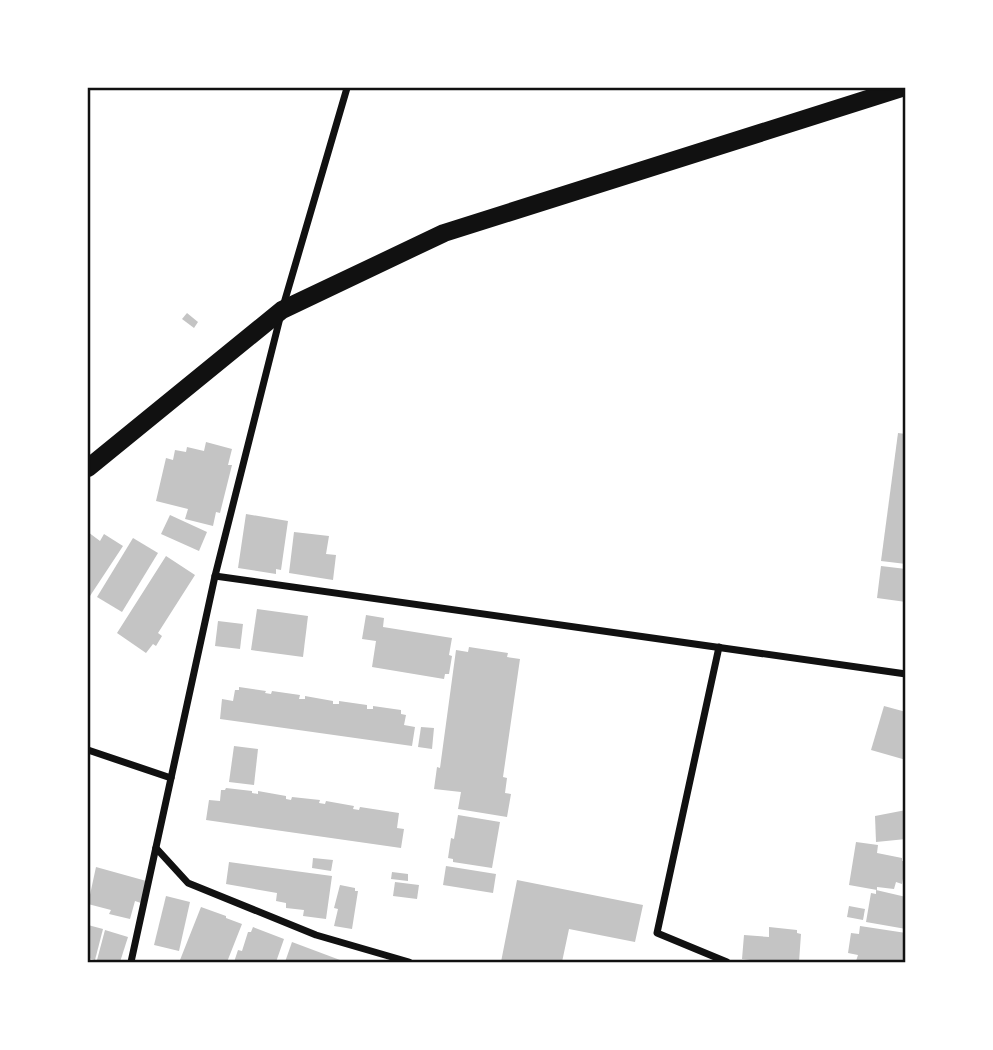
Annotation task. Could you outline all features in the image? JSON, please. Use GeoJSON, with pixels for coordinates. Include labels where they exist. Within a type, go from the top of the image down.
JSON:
{"type":"FeatureCollection","features":[{"type":"Feature","properties":{"kind":"main road"},"geometry":{"type":"LineString","coordinates":[[88,468],[282,310],[444,233],[902,88]]}},
{"type":"Feature","properties":{"kind":"street"},"geometry":{"type":"LineString","coordinates":[[131,962],[215,576],[282,310],[347,88]]}},
{"type":"Feature","properties":{"kind":"street"},"geometry":{"type":"LineString","coordinates":[[215,576],[905,674]]}},
{"type":"Feature","properties":{"kind":"street"},"geometry":{"type":"LineString","coordinates":[[719,648],[657,933],[727,962]]}},
{"type":"Feature","properties":{"kind":"street"},"geometry":{"type":"LineString","coordinates":[[88,750],[171,778]]}},
{"type":"Feature","properties":{"kind":"street"},"geometry":{"type":"LineString","coordinates":[[156,848],[188,883],[316,935],[410,962]]}},
{"type":"Feature","properties":{"kind":"building"},"geometry":{"type":"Polygon","coordinates":[[[187,313],[198,322],[194,328],[182,319],[187,313]]]}},
{"type":"Feature","properties":{"kind":"building"},"geometry":{"type":"Polygon","coordinates":[[[898,433],[906,434],[906,564],[881,561],[898,433]]]}},
{"type":"Feature","properties":{"kind":"building"},"geometry":{"type":"Polygon","coordinates":[[[206,442],[232,449],[228,465],[232,465],[220,513],[216,512],[213,526],[185,519],[188,509],[156,501],[166,458],[173,460],[175,450],[186,452],[187,447],[204,451],[206,442]]]}},
{"type":"Feature","properties":{"kind":"building"},"geometry":{"type":"Polygon","coordinates":[[[246,514],[288,521],[281,570],[276,569],[276,574],[238,568],[246,514]]]}},
{"type":"Feature","properties":{"kind":"building"},"geometry":{"type":"Polygon","coordinates":[[[170,515],[207,532],[199,551],[161,534],[170,515]]]}},
{"type":"Feature","properties":{"kind":"building"},"geometry":{"type":"Polygon","coordinates":[[[88,532],[100,541],[104,534],[123,546],[88,599],[88,532]]]}},
{"type":"Feature","properties":{"kind":"building"},"geometry":{"type":"Polygon","coordinates":[[[294,532],[329,536],[326,554],[336,555],[333,580],[289,573],[294,532]]]}},
{"type":"Feature","properties":{"kind":"building"},"geometry":{"type":"Polygon","coordinates":[[[133,538],[158,553],[122,612],[97,597],[133,538]]]}},
{"type":"Feature","properties":{"kind":"building"},"geometry":{"type":"Polygon","coordinates":[[[166,556],[195,575],[158,633],[162,636],[156,646],[153,644],[146,653],[117,633],[166,556]]]}},
{"type":"Feature","properties":{"kind":"building"},"geometry":{"type":"Polygon","coordinates":[[[881,566],[906,569],[906,602],[877,598],[881,566]]]}},
{"type":"Feature","properties":{"kind":"building"},"geometry":{"type":"Polygon","coordinates":[[[257,609],[308,616],[303,657],[251,650],[257,609]]]}},
{"type":"Feature","properties":{"kind":"building"},"geometry":{"type":"Polygon","coordinates":[[[366,615],[384,618],[383,627],[452,638],[449,674],[445,674],[444,679],[372,667],[376,641],[362,639],[366,615]]]}},
{"type":"Feature","properties":{"kind":"building"},"geometry":{"type":"Polygon","coordinates":[[[218,621],[243,624],[240,649],[215,646],[218,621]]]}},
{"type":"Feature","properties":{"kind":"building"},"geometry":{"type":"Polygon","coordinates":[[[469,647],[508,653],[507,657],[520,659],[503,777],[507,778],[505,793],[511,794],[507,817],[458,809],[461,792],[434,789],[437,767],[440,768],[456,650],[468,652],[469,647]]]}},
{"type":"Feature","properties":{"kind":"building"},"geometry":{"type":"Polygon","coordinates":[[[239,687],[271,694],[272,691],[300,695],[299,699],[305,699],[305,696],[333,701],[333,704],[339,704],[339,701],[367,705],[367,709],[373,709],[373,706],[401,710],[401,714],[406,715],[404,725],[415,727],[412,746],[220,719],[222,699],[233,701],[235,690],[239,690],[239,687]]]}},
{"type":"Feature","properties":{"kind":"building"},"geometry":{"type":"Polygon","coordinates":[[[884,706],[906,712],[906,760],[871,750],[884,706]]]}},
{"type":"Feature","properties":{"kind":"building"},"geometry":{"type":"Polygon","coordinates":[[[421,727],[434,728],[432,749],[418,747],[421,727]]]}},
{"type":"Feature","properties":{"kind":"building"},"geometry":{"type":"Polygon","coordinates":[[[234,746],[258,749],[254,785],[229,782],[234,746]]]}},
{"type":"Feature","properties":{"kind":"building"},"geometry":{"type":"Polygon","coordinates":[[[226,788],[286,796],[286,799],[291,800],[292,797],[320,800],[319,803],[325,804],[326,801],[354,806],[353,809],[359,810],[360,807],[399,813],[397,828],[404,829],[401,848],[206,820],[209,800],[220,801],[221,790],[226,788]]]}},
{"type":"Feature","properties":{"kind":"building"},"geometry":{"type":"Polygon","coordinates":[[[906,810],[906,839],[876,842],[875,816],[906,810]]]}},
{"type":"Feature","properties":{"kind":"building"},"geometry":{"type":"Polygon","coordinates":[[[458,815],[500,822],[492,868],[453,862],[453,859],[448,858],[458,815]]]}},
{"type":"Feature","properties":{"kind":"building"},"geometry":{"type":"Polygon","coordinates":[[[856,842],[878,845],[877,853],[906,861],[902,884],[896,882],[894,889],[877,887],[877,890],[849,885],[856,842]]]}},
{"type":"Feature","properties":{"kind":"building"},"geometry":{"type":"Polygon","coordinates":[[[313,858],[333,860],[331,871],[312,868],[313,858]]]}},
{"type":"Feature","properties":{"kind":"building"},"geometry":{"type":"Polygon","coordinates":[[[229,862],[332,876],[326,919],[303,916],[304,910],[286,908],[286,903],[276,901],[277,893],[226,884],[229,862]]]}},
{"type":"Feature","properties":{"kind":"building"},"geometry":{"type":"Polygon","coordinates":[[[446,866],[496,874],[493,893],[443,885],[446,866]]]}},
{"type":"Feature","properties":{"kind":"building"},"geometry":{"type":"Polygon","coordinates":[[[96,867],[150,882],[144,904],[135,901],[130,919],[109,914],[111,910],[88,904],[96,867]]]}},
{"type":"Feature","properties":{"kind":"building"},"geometry":{"type":"Polygon","coordinates":[[[392,872],[408,874],[408,881],[391,879],[392,872]]]}},
{"type":"Feature","properties":{"kind":"building"},"geometry":{"type":"Polygon","coordinates":[[[517,880],[643,905],[635,942],[569,929],[562,962],[501,962],[517,880]]]}},
{"type":"Feature","properties":{"kind":"building"},"geometry":{"type":"Polygon","coordinates":[[[395,882],[419,885],[417,899],[393,896],[395,882]]]}},
{"type":"Feature","properties":{"kind":"building"},"geometry":{"type":"Polygon","coordinates":[[[340,885],[358,891],[352,929],[334,926],[338,909],[334,908],[340,885]]]}},
{"type":"Feature","properties":{"kind":"building"},"geometry":{"type":"Polygon","coordinates":[[[876,890],[906,897],[906,929],[866,922],[871,893],[876,894],[876,890]]]}},
{"type":"Feature","properties":{"kind":"building"},"geometry":{"type":"Polygon","coordinates":[[[166,896],[190,902],[179,951],[154,945],[166,896]]]}},
{"type":"Feature","properties":{"kind":"building"},"geometry":{"type":"Polygon","coordinates":[[[849,906],[865,909],[863,920],[847,917],[849,906]]]}},
{"type":"Feature","properties":{"kind":"building"},"geometry":{"type":"Polygon","coordinates":[[[201,907],[242,924],[227,962],[180,960],[201,907]]]}},
{"type":"Feature","properties":{"kind":"building"},"geometry":{"type":"Polygon","coordinates":[[[88,925],[103,929],[95,960],[88,958],[88,925]]]}},
{"type":"Feature","properties":{"kind":"building"},"geometry":{"type":"Polygon","coordinates":[[[860,926],[906,933],[904,962],[856,961],[858,955],[848,953],[851,933],[859,934],[860,926]]]}},
{"type":"Feature","properties":{"kind":"building"},"geometry":{"type":"Polygon","coordinates":[[[253,927],[284,939],[276,962],[234,962],[238,950],[242,951],[248,932],[251,932],[253,927]]]}},
{"type":"Feature","properties":{"kind":"building"},"geometry":{"type":"Polygon","coordinates":[[[769,927],[797,930],[797,933],[801,934],[799,962],[742,959],[744,935],[769,937],[769,927]]]}},
{"type":"Feature","properties":{"kind":"building"},"geometry":{"type":"Polygon","coordinates":[[[105,930],[128,937],[120,962],[97,960],[105,930]]]}},
{"type":"Feature","properties":{"kind":"building"},"geometry":{"type":"Polygon","coordinates":[[[292,942],[340,960],[285,962],[292,942]]]}}]}
